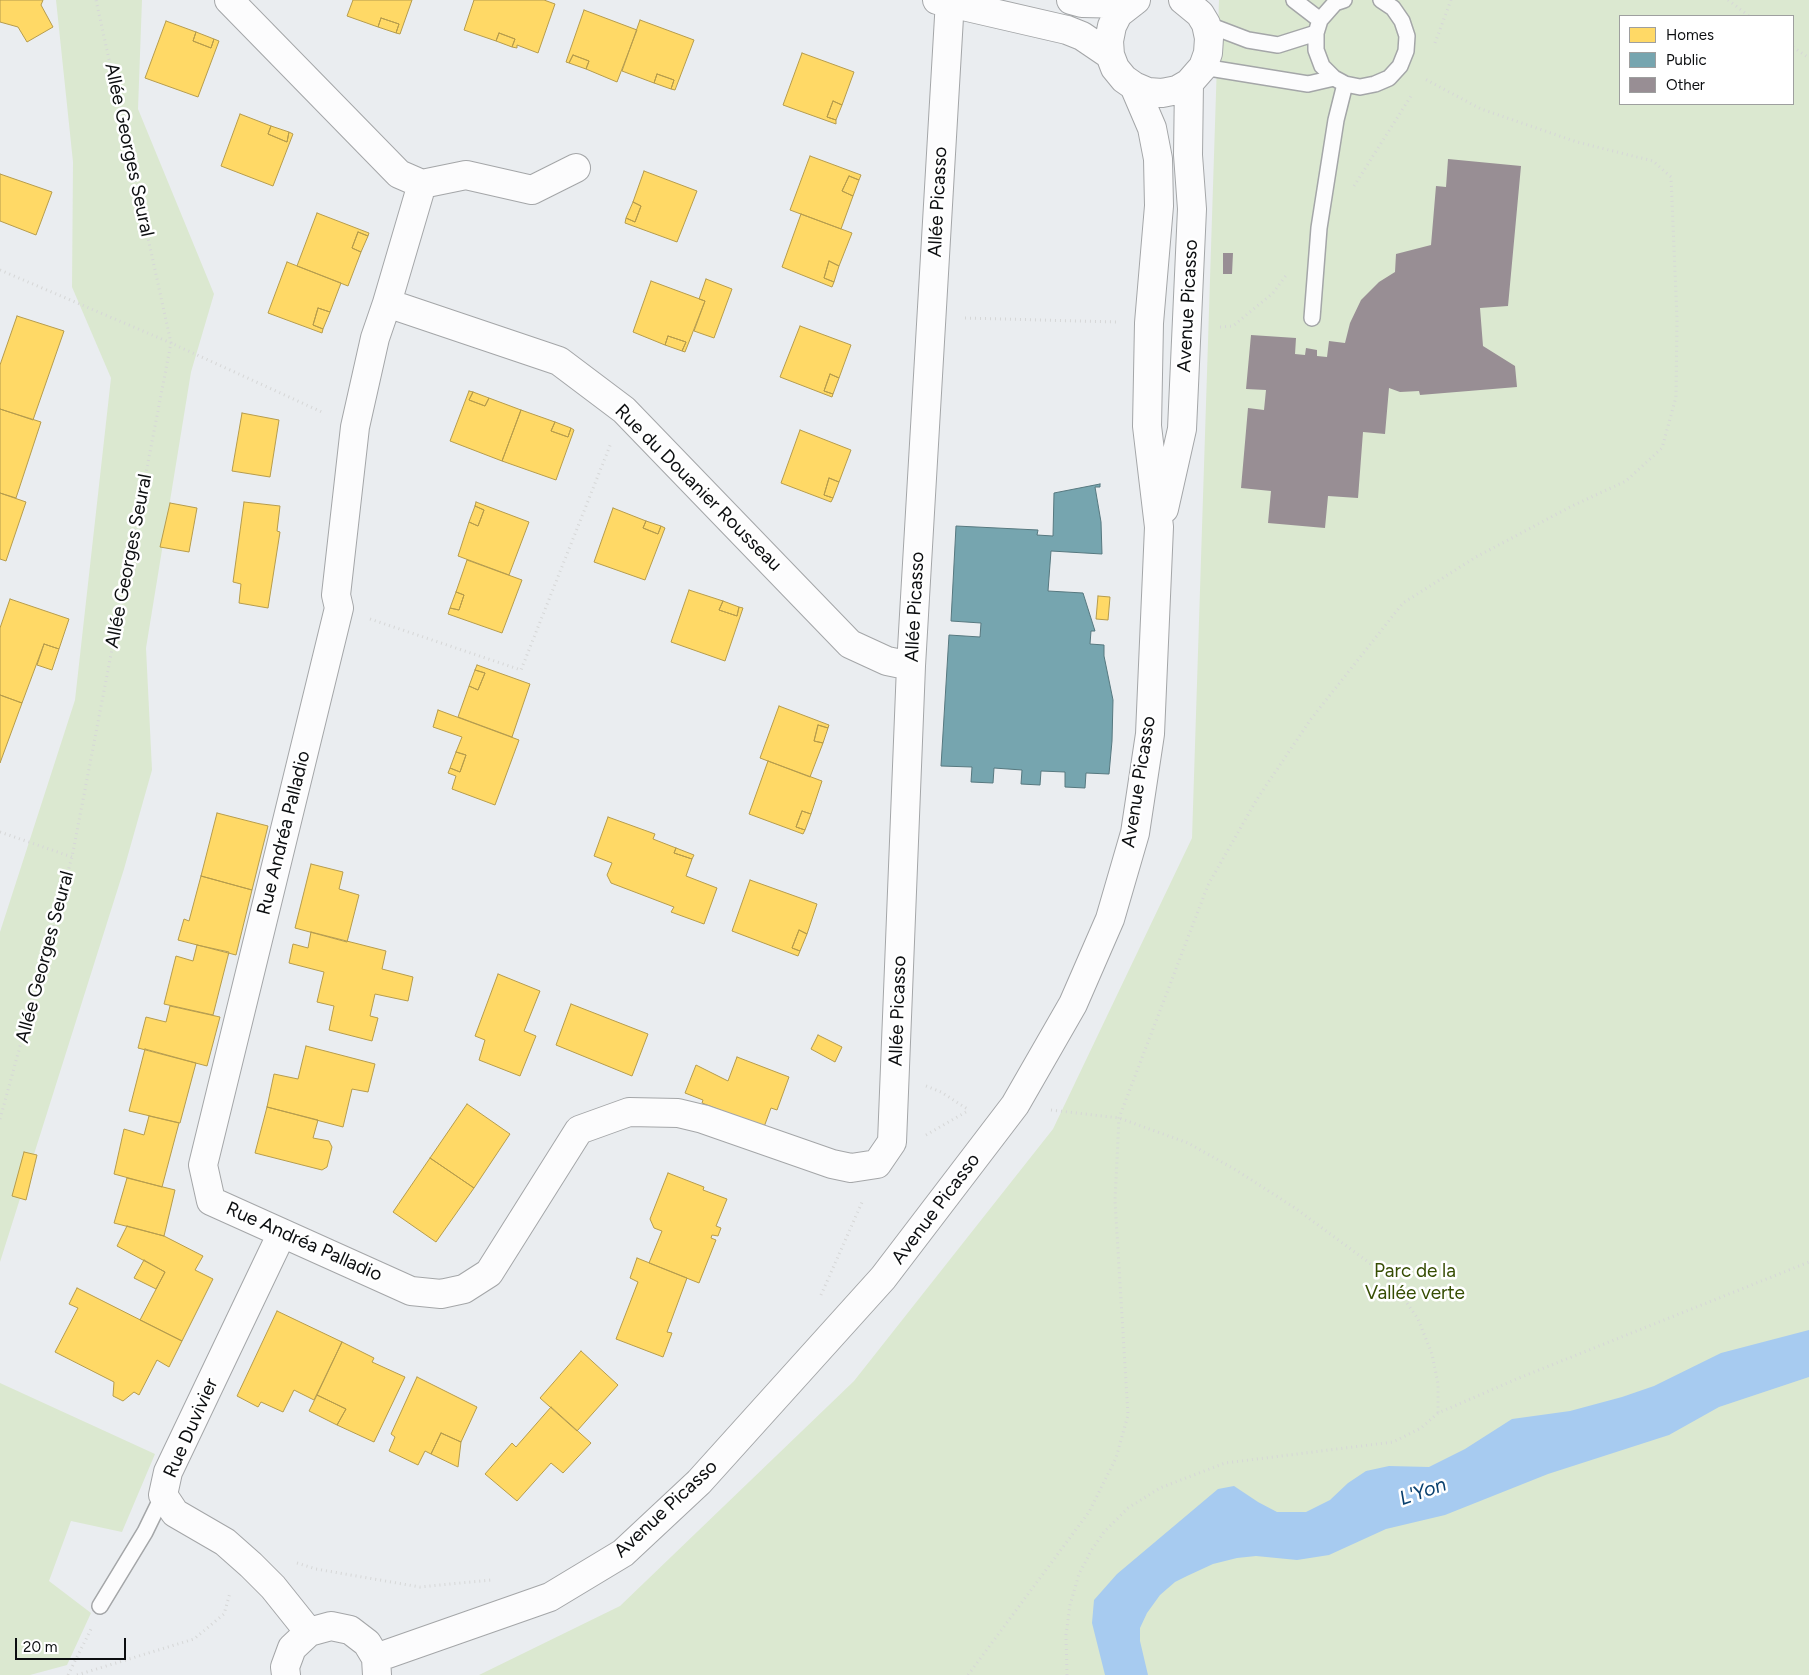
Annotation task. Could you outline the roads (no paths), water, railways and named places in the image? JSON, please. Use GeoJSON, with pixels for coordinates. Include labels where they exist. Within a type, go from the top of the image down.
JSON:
{"type":"FeatureCollection","features":[{"type":"Feature","properties":{"kind":"street"},"geometry":{"type":"LineString","coordinates":[[228,0],[399,174],[422,184],[466,174],[532,190],[576,168]]}},
{"type":"Feature","properties":{"kind":"street"},"geometry":{"type":"LineString","coordinates":[[1071,0],[1082,3],[1132,2]]}},
{"type":"Feature","properties":{"kind":"street"},"geometry":{"type":"LineString","coordinates":[[946,1],[1067,30],[1082,36],[1110,55],[1124,79],[1148,92],[1162,93],[1177,90],[1196,75]]}},
{"type":"Feature","properties":{"kind":"street","name":"Allée Picasso"},"geometry":{"type":"LineString","coordinates":[[832,1164],[851,1168],[877,1164],[892,1142],[911,666],[932,317],[946,1]]}},
{"type":"Feature","properties":{"kind":"street"},"geometry":{"type":"LineString","coordinates":[[1110,55],[1109,41],[1112,26],[1118,14],[1132,2]]}},
{"type":"Feature","properties":{"kind":"street","name":"Avenue Picasso"},"geometry":{"type":"LineString","coordinates":[[1159,528],[1182,429],[1192,209],[1188,155],[1196,75],[1208,53],[1209,38],[1193,7]]}},
{"type":"Feature","properties":{"kind":"street","name":"Avenue Picasso"},"geometry":{"type":"LineString","coordinates":[[376,1667],[550,1596],[623,1553],[699,1482],[883,1278],[1015,1105],[1077,996],[1110,919],[1135,833],[1150,734],[1159,528],[1147,426],[1149,323],[1158,206],[1158,159],[1152,128],[1134,86]]}},
{"type":"Feature","properties":{"kind":"street"},"geometry":{"type":"LineString","coordinates":[[388,303],[422,184]]}},
{"type":"Feature","properties":{"kind":"street","name":"Rue du Douanier Rousseau"},"geometry":{"type":"LineString","coordinates":[[388,303],[559,361],[624,410],[850,644],[887,660],[911,666]]}},
{"type":"Feature","properties":{"kind":"street","name":"Rue Andréa Palladio"},"geometry":{"type":"LineString","coordinates":[[388,303],[375,338],[355,427],[337,602],[203,1165],[211,1201],[411,1291],[441,1294],[464,1289],[489,1273],[579,1130],[629,1112],[678,1113],[703,1119],[832,1164]]}},
{"type":"Feature","properties":{"kind":"street","name":"Rue Duvivier"},"geometry":{"type":"LineString","coordinates":[[282,1233],[168,1472],[163,1495],[175,1513],[225,1542],[251,1565],[273,1587],[309,1632]]}},
{"type":"Feature","properties":{"kind":"street"},"geometry":{"type":"LineString","coordinates":[[286,1675],[285,1668],[292,1648],[309,1632],[331,1626],[350,1630],[367,1643],[376,1667]]}},
{"type":"Feature","properties":{"kind":"lane"},"geometry":{"type":"LineString","coordinates":[[1294,0],[1318,27]]}},
{"type":"Feature","properties":{"kind":"lane"},"geometry":{"type":"LineString","coordinates":[[1340,81],[1322,66],[1316,50],[1318,27],[1335,3],[1344,0]]}},
{"type":"Feature","properties":{"kind":"lane"},"geometry":{"type":"LineString","coordinates":[[1196,75],[1308,84],[1340,81],[1360,87],[1375,84],[1389,78],[1400,66],[1406,51],[1407,36],[1402,21],[1393,8],[1381,0]]}},
{"type":"Feature","properties":{"kind":"lane"},"geometry":{"type":"LineString","coordinates":[[1193,7],[1248,40],[1278,45],[1318,27]]}},
{"type":"Feature","properties":{"kind":"lane"},"geometry":{"type":"LineString","coordinates":[[1312,318],[1319,228],[1336,120],[1340,81]]}},
{"type":"Feature","properties":{"kind":"lane"},"geometry":{"type":"LineString","coordinates":[[100,1606],[145,1532],[163,1495]]}},
{"type":"Feature","properties":{"kind":"water","name":"L'Yon"},"geometry":{"type":"Polygon","coordinates":[[[1809,1330],[1809,1377],[1719,1407],[1669,1435],[1548,1474],[1445,1515],[1386,1529],[1329,1555],[1297,1560],[1256,1556],[1237,1558],[1213,1564],[1187,1576],[1175,1582],[1160,1595],[1147,1613],[1140,1628],[1140,1641],[1148,1675],[1105,1675],[1092,1623],[1094,1600],[1117,1574],[1218,1489],[1234,1486],[1277,1512],[1306,1512],[1330,1500],[1348,1483],[1366,1471],[1389,1466],[1429,1467],[1465,1449],[1512,1419],[1570,1411],[1622,1397],[1654,1386],[1721,1353],[1809,1330]]]}},
{"type":"Feature","properties":{"kind":"park label","name":"Parc de la Vallée verte"},"geometry":{"type":"Point","coordinates":[1415,1282]}}]}
